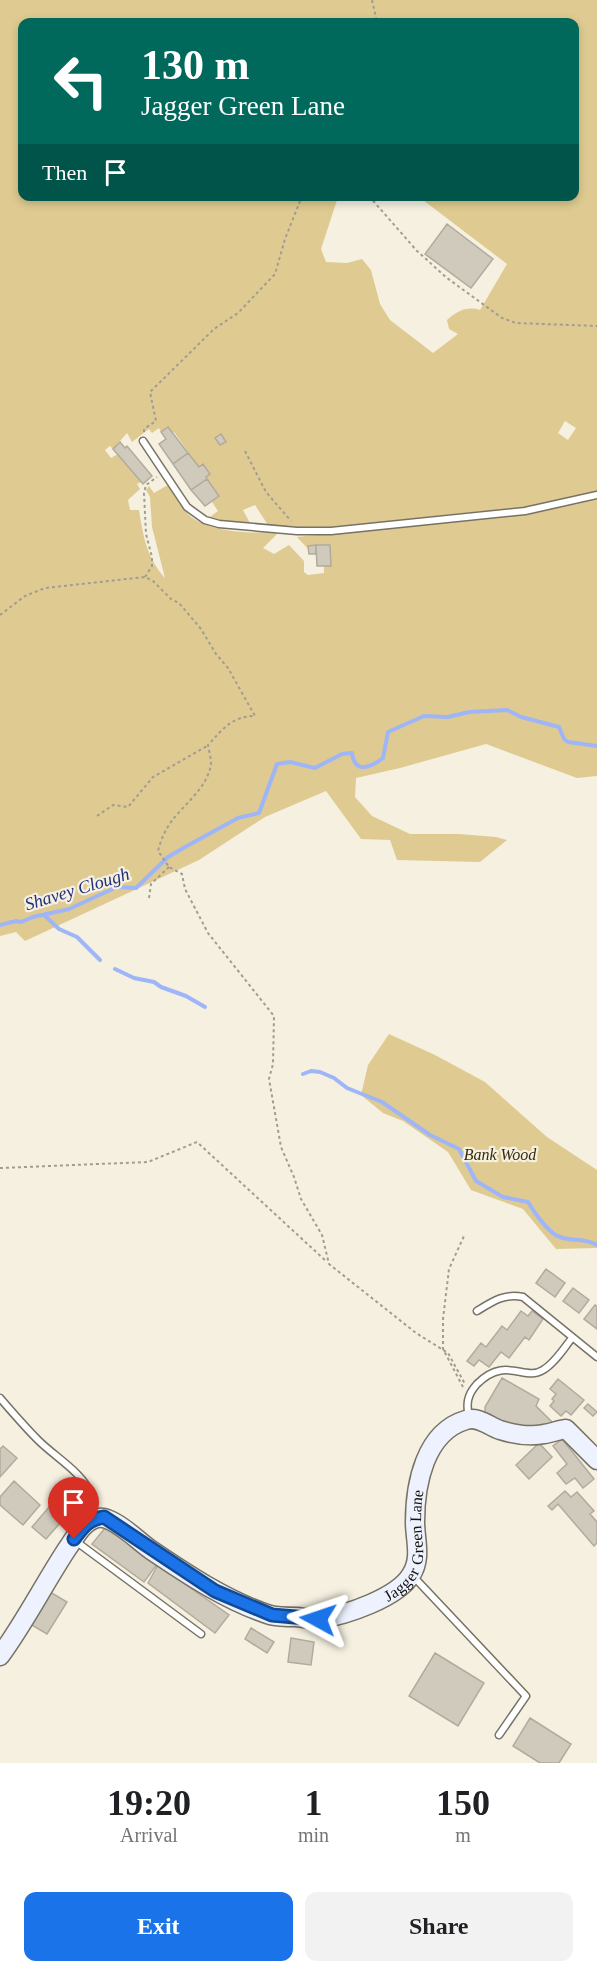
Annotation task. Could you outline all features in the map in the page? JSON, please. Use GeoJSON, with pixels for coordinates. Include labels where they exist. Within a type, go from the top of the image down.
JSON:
{"type":"FeatureCollection","features":[{"type":"Feature","properties":{"kind":"street"},"geometry":{"type":"LineString","coordinates":[[469,1419],[481,1421],[498,1430],[525,1435],[566,1429],[597,1460]]}},
{"type":"Feature","properties":{"kind":"street","name":"Jagger Green Lane"},"geometry":{"type":"LineString","coordinates":[[94,1518],[104,1517],[114,1523],[152,1551],[215,1591],[272,1615],[318,1619],[371,1605],[394,1592],[411,1575],[418,1556],[415,1521],[419,1483],[427,1455],[438,1438],[455,1424],[469,1419]]}},
{"type":"Feature","properties":{"kind":"street"},"geometry":{"type":"LineString","coordinates":[[0,1656],[21,1628],[55,1567],[74,1539],[84,1525],[94,1518]]}},
{"type":"Feature","properties":{"kind":"lane"},"geometry":{"type":"LineString","coordinates":[[143,441],[187,507],[205,520],[219,524],[297,531],[331,531],[525,511],[597,495]]}},
{"type":"Feature","properties":{"kind":"lane"},"geometry":{"type":"LineString","coordinates":[[477,1311],[511,1294],[523,1298],[597,1357]]}},
{"type":"Feature","properties":{"kind":"lane"},"geometry":{"type":"LineString","coordinates":[[469,1419],[466,1403],[485,1376],[494,1371],[507,1369],[531,1373],[543,1371],[572,1338]]}},
{"type":"Feature","properties":{"kind":"lane"},"geometry":{"type":"LineString","coordinates":[[0,1398],[38,1440],[84,1483],[93,1501],[94,1518]]}},
{"type":"Feature","properties":{"kind":"lane"},"geometry":{"type":"LineString","coordinates":[[74,1539],[201,1634]]}},
{"type":"Feature","properties":{"kind":"lane"},"geometry":{"type":"LineString","coordinates":[[411,1575],[526,1695],[499,1735]]}},
{"type":"Feature","properties":{"kind":"path"},"geometry":{"type":"LineString","coordinates":[[372,0],[376,18]]}},
{"type":"Feature","properties":{"kind":"path"},"geometry":{"type":"LineString","coordinates":[[143,441],[144,429],[156,421],[150,392],[214,328],[238,313],[275,274],[285,239],[300,201]]}},
{"type":"Feature","properties":{"kind":"path"},"geometry":{"type":"LineString","coordinates":[[373,201],[417,251],[447,278],[502,318],[516,323],[597,326]]}},
{"type":"Feature","properties":{"kind":"path"},"geometry":{"type":"LineString","coordinates":[[245,452],[270,497],[288,516],[297,531]]}},
{"type":"Feature","properties":{"kind":"path"},"geometry":{"type":"LineString","coordinates":[[145,577],[152,566],[152,557],[146,534],[144,493],[146,484],[164,472]]}},
{"type":"Feature","properties":{"kind":"path"},"geometry":{"type":"LineString","coordinates":[[0,615],[25,596],[45,588],[145,577],[179,603],[201,629],[216,654],[228,668],[255,716],[241,716],[224,727],[208,745],[153,777],[128,807],[113,805],[97,816]]}},
{"type":"Feature","properties":{"kind":"path"},"geometry":{"type":"LineString","coordinates":[[208,745],[211,764],[205,779],[192,799],[173,818],[162,836],[158,851],[169,867],[182,874],[185,889],[208,933],[274,1016],[273,1064],[269,1079],[281,1147],[301,1199],[322,1235],[329,1264]]}},
{"type":"Feature","properties":{"kind":"path"},"geometry":{"type":"LineString","coordinates":[[149,898],[151,884],[169,867]]}},
{"type":"Feature","properties":{"kind":"path"},"geometry":{"type":"LineString","coordinates":[[0,1168],[148,1162],[197,1142],[329,1264],[416,1333],[443,1349]]}},
{"type":"Feature","properties":{"kind":"path"},"geometry":{"type":"LineString","coordinates":[[464,1236],[449,1269],[443,1319],[443,1349],[469,1396]]}},
{"type":"Feature","properties":{"kind":"green space"},"geometry":{"type":"Polygon","coordinates":[[[0,0],[597,0],[597,491],[509,511],[483,511],[314,529],[273,526],[268,525],[255,505],[243,510],[250,523],[229,522],[210,517],[218,511],[212,502],[219,496],[174,432],[172,433],[168,427],[161,432],[159,428],[152,433],[149,429],[132,442],[127,433],[113,449],[110,446],[105,450],[111,458],[118,454],[141,482],[137,484],[140,489],[128,500],[130,510],[139,510],[150,555],[165,578],[152,527],[150,497],[146,490],[149,486],[154,493],[169,486],[188,514],[195,520],[215,528],[277,534],[263,548],[274,554],[289,545],[304,561],[304,572],[308,575],[324,573],[324,566],[331,566],[330,546],[309,546],[308,549],[297,537],[518,514],[597,498],[597,776],[577,778],[486,744],[356,778],[355,797],[372,816],[410,834],[459,834],[507,840],[480,862],[397,860],[390,840],[361,839],[326,791],[265,817],[199,860],[25,941],[16,932],[0,936],[0,0]],[[565,421],[558,433],[568,440],[576,428],[565,421]]]}},
{"type":"Feature","properties":{"kind":"green space","name":"Bank Wood"},"geometry":{"type":"Polygon","coordinates":[[[389,1034],[485,1082],[547,1137],[597,1170],[597,1248],[556,1249],[523,1209],[471,1190],[448,1152],[403,1121],[383,1113],[361,1095],[368,1065],[389,1034]]]}},
{"type":"Feature","properties":{"kind":"building"},"geometry":{"type":"Polygon","coordinates":[[[447,224],[493,259],[471,288],[425,254],[447,224]]]}},
{"type":"Feature","properties":{"kind":"building"},"geometry":{"type":"Polygon","coordinates":[[[168,427],[188,453],[173,464],[159,444],[166,439],[161,432],[168,427]]]}},
{"type":"Feature","properties":{"kind":"building"},"geometry":{"type":"Polygon","coordinates":[[[221,434],[226,442],[220,445],[215,438],[221,434]]]}},
{"type":"Feature","properties":{"kind":"building"},"geometry":{"type":"Polygon","coordinates":[[[120,442],[125,448],[127,446],[152,476],[143,484],[113,449],[120,442]]]}},
{"type":"Feature","properties":{"kind":"building"},"geometry":{"type":"Polygon","coordinates":[[[188,453],[199,467],[203,464],[210,474],[206,477],[207,479],[191,490],[173,464],[188,453]]]}},
{"type":"Feature","properties":{"kind":"building"},"geometry":{"type":"Polygon","coordinates":[[[207,479],[219,496],[205,506],[191,490],[207,479]]]}},
{"type":"Feature","properties":{"kind":"building"},"geometry":{"type":"Polygon","coordinates":[[[316,545],[330,545],[331,566],[317,566],[316,545]]]}},
{"type":"Feature","properties":{"kind":"building"},"geometry":{"type":"Polygon","coordinates":[[[316,545],[316,554],[309,554],[308,546],[316,545]]]}},
{"type":"Feature","properties":{"kind":"building"},"geometry":{"type":"Polygon","coordinates":[[[546,1269],[565,1283],[555,1297],[536,1283],[546,1269]]]}},
{"type":"Feature","properties":{"kind":"building"},"geometry":{"type":"Polygon","coordinates":[[[573,1288],[589,1300],[579,1313],[563,1301],[573,1288]]]}},
{"type":"Feature","properties":{"kind":"building"},"geometry":{"type":"Polygon","coordinates":[[[595,1305],[597,1306],[597,1329],[584,1319],[595,1305]]]}},
{"type":"Feature","properties":{"kind":"building"},"geometry":{"type":"Polygon","coordinates":[[[521,1311],[528,1316],[532,1311],[543,1319],[529,1340],[525,1337],[509,1358],[501,1352],[489,1367],[479,1360],[474,1366],[467,1361],[481,1343],[486,1347],[502,1326],[507,1330],[521,1311]]]}},
{"type":"Feature","properties":{"kind":"building"},"geometry":{"type":"Polygon","coordinates":[[[502,1378],[539,1399],[536,1406],[555,1425],[533,1432],[509,1427],[485,1414],[485,1407],[502,1378]]]}},
{"type":"Feature","properties":{"kind":"building"},"geometry":{"type":"Polygon","coordinates":[[[558,1379],[584,1400],[571,1415],[566,1411],[561,1416],[550,1406],[556,1394],[550,1389],[558,1379]]]}},
{"type":"Feature","properties":{"kind":"building"},"geometry":{"type":"Polygon","coordinates":[[[588,1404],[597,1412],[593,1416],[584,1408],[588,1404]]]}},
{"type":"Feature","properties":{"kind":"building"},"geometry":{"type":"Polygon","coordinates":[[[562,1439],[594,1479],[583,1488],[575,1478],[566,1484],[557,1473],[567,1464],[553,1446],[562,1439]]]}},
{"type":"Feature","properties":{"kind":"building"},"geometry":{"type":"Polygon","coordinates":[[[539,1443],[552,1457],[529,1479],[516,1465],[539,1443]]]}},
{"type":"Feature","properties":{"kind":"building"},"geometry":{"type":"Polygon","coordinates":[[[3,1446],[17,1458],[0,1477],[0,1449],[3,1446]]]}},
{"type":"Feature","properties":{"kind":"building"},"geometry":{"type":"Polygon","coordinates":[[[14,1481],[40,1505],[23,1525],[0,1505],[0,1497],[14,1481]]]}},
{"type":"Feature","properties":{"kind":"building"},"geometry":{"type":"Polygon","coordinates":[[[67,1486],[79,1496],[72,1505],[80,1512],[66,1528],[60,1523],[46,1539],[32,1527],[67,1486]]]}},
{"type":"Feature","properties":{"kind":"building"},"geometry":{"type":"Polygon","coordinates":[[[565,1491],[571,1497],[577,1492],[594,1511],[590,1514],[597,1522],[597,1543],[594,1546],[558,1504],[552,1510],[548,1506],[565,1491]]]}},
{"type":"Feature","properties":{"kind":"building"},"geometry":{"type":"Polygon","coordinates":[[[105,1528],[158,1563],[144,1582],[92,1544],[105,1528]]]}},
{"type":"Feature","properties":{"kind":"building"},"geometry":{"type":"Polygon","coordinates":[[[158,1565],[229,1615],[215,1633],[148,1583],[158,1565]]]}},
{"type":"Feature","properties":{"kind":"building"},"geometry":{"type":"Polygon","coordinates":[[[50,1592],[67,1602],[47,1634],[30,1624],[50,1592]]]}},
{"type":"Feature","properties":{"kind":"building"},"geometry":{"type":"Polygon","coordinates":[[[251,1628],[274,1642],[267,1653],[245,1639],[251,1628]]]}},
{"type":"Feature","properties":{"kind":"building"},"geometry":{"type":"Polygon","coordinates":[[[291,1638],[314,1642],[311,1665],[288,1662],[291,1638]]]}},
{"type":"Feature","properties":{"kind":"building"},"geometry":{"type":"Polygon","coordinates":[[[435,1653],[484,1683],[458,1726],[409,1696],[435,1653]]]}},
{"type":"Feature","properties":{"kind":"building"},"geometry":{"type":"Polygon","coordinates":[[[530,1718],[571,1744],[559,1763],[540,1763],[513,1746],[530,1718]]]}},
{"type":"Feature","properties":{"kind":"waterway","name":"Shavey Clough"},"geometry":{"type":"LineString","coordinates":[[0,925],[21,922],[69,909],[117,887],[136,888],[168,857],[238,818],[259,813],[277,764],[290,762],[315,768],[342,754],[352,753],[356,764],[360,767],[369,766],[383,758],[388,732],[424,716],[448,717],[469,712],[507,710],[521,717],[559,727],[564,739],[568,742],[597,746]]}},
{"type":"Feature","properties":{"kind":"waterway"},"geometry":{"type":"LineString","coordinates":[[44,915],[59,929],[77,937],[100,960]]}},
{"type":"Feature","properties":{"kind":"waterway"},"geometry":{"type":"LineString","coordinates":[[115,969],[134,978],[154,982],[205,1007]]}},
{"type":"Feature","properties":{"kind":"waterway"},"geometry":{"type":"LineString","coordinates":[[303,1074],[311,1071],[320,1072],[334,1078],[347,1088],[382,1102],[430,1135],[459,1149],[476,1181],[503,1197],[528,1202],[551,1232],[565,1238],[597,1245]]}},
{"type":"Feature","properties":{"kind":"route"},"geometry":{"type":"LineString","coordinates":[[74,1539],[84,1525],[94,1518],[104,1517],[215,1591],[272,1615],[318,1619]]}}]}
